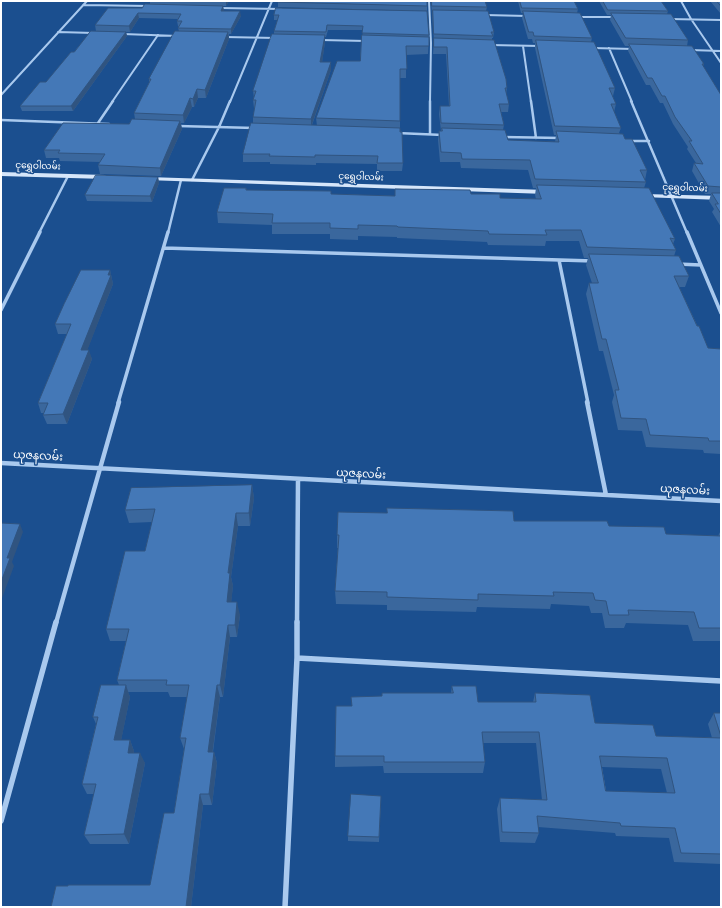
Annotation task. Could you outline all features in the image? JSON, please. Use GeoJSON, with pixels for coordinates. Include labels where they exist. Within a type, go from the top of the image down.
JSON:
{"type":"FeatureCollection","features":[{"type":"Feature","properties":{"kind":"street"},"geometry":{"type":"LineString","coordinates":[[1,95],[87,1]]}},
{"type":"Feature","properties":{"kind":"street"},"geometry":{"type":"LineString","coordinates":[[192,180],[219,127],[272,1]]}},
{"type":"Feature","properties":{"kind":"street"},"geometry":{"type":"LineString","coordinates":[[429,1],[431,43],[430,134]]}},
{"type":"Feature","properties":{"kind":"street"},"geometry":{"type":"LineString","coordinates":[[681,1],[691,19],[721,63]]}},
{"type":"Feature","properties":{"kind":"street"},"geometry":{"type":"LineString","coordinates":[[83,4],[152,6]]}},
{"type":"Feature","properties":{"kind":"street"},"geometry":{"type":"LineString","coordinates":[[214,8],[283,9]]}},
{"type":"Feature","properties":{"kind":"street"},"geometry":{"type":"LineString","coordinates":[[485,15],[533,16]]}},
{"type":"Feature","properties":{"kind":"street"},"geometry":{"type":"LineString","coordinates":[[572,16],[620,18]]}},
{"type":"Feature","properties":{"kind":"street"},"geometry":{"type":"LineString","coordinates":[[667,19],[721,20]]}},
{"type":"Feature","properties":{"kind":"street"},"geometry":{"type":"LineString","coordinates":[[58,32],[96,33]]}},
{"type":"Feature","properties":{"kind":"street"},"geometry":{"type":"LineString","coordinates":[[119,34],[181,36]]}},
{"type":"Feature","properties":{"kind":"street"},"geometry":{"type":"LineString","coordinates":[[98,123],[158,35]]}},
{"type":"Feature","properties":{"kind":"street"},"geometry":{"type":"LineString","coordinates":[[219,37],[281,39]]}},
{"type":"Feature","properties":{"kind":"street"},"geometry":{"type":"LineString","coordinates":[[320,40],[368,41]]}},
{"type":"Feature","properties":{"kind":"street"},"geometry":{"type":"LineString","coordinates":[[431,43],[438,43]]}},
{"type":"Feature","properties":{"kind":"street"},"geometry":{"type":"LineString","coordinates":[[485,44],[546,46]]}},
{"type":"Feature","properties":{"kind":"street"},"geometry":{"type":"LineString","coordinates":[[523,46],[536,138]]}},
{"type":"Feature","properties":{"kind":"street"},"geometry":{"type":"LineString","coordinates":[[585,47],[639,49]]}},
{"type":"Feature","properties":{"kind":"street"},"geometry":{"type":"LineString","coordinates":[[609,48],[721,314]]}},
{"type":"Feature","properties":{"kind":"street"},"geometry":{"type":"LineString","coordinates":[[683,50],[721,51]]}},
{"type":"Feature","properties":{"kind":"street"},"geometry":{"type":"LineString","coordinates":[[1,120],[113,124]]}},
{"type":"Feature","properties":{"kind":"street"},"geometry":{"type":"LineString","coordinates":[[174,126],[258,128]]}},
{"type":"Feature","properties":{"kind":"street"},"geometry":{"type":"LineString","coordinates":[[391,133],[445,135]]}},
{"type":"Feature","properties":{"kind":"street"},"geometry":{"type":"LineString","coordinates":[[498,136],[566,138]]}},
{"type":"Feature","properties":{"kind":"street"},"geometry":{"type":"LineString","coordinates":[[626,140],[649,141]]}},
{"type":"Feature","properties":{"kind":"street","name":"ငုရွှေဝါလမ်း"},"geometry":{"type":"LineString","coordinates":[[1,174],[113,177]]}},
{"type":"Feature","properties":{"kind":"street"},"geometry":{"type":"LineString","coordinates":[[1,310],[68,176]]}},
{"type":"Feature","properties":{"kind":"street","name":"ငုရွှေဝါလမ်း"},"geometry":{"type":"LineString","coordinates":[[144,178],[554,193]]}},
{"type":"Feature","properties":{"kind":"street"},"geometry":{"type":"LineString","coordinates":[[1,820],[99,469],[164,248],[181,180]]}},
{"type":"Feature","properties":{"kind":"street","name":"ငုရွှေဝါလမ်း"},"geometry":{"type":"LineString","coordinates":[[641,196],[721,198]]}},
{"type":"Feature","properties":{"kind":"street"},"geometry":{"type":"LineString","coordinates":[[164,248],[598,262]]}},
{"type":"Feature","properties":{"kind":"street"},"geometry":{"type":"LineString","coordinates":[[559,260],[606,495]]}},
{"type":"Feature","properties":{"kind":"street"},"geometry":{"type":"LineString","coordinates":[[669,264],[701,265]]}},
{"type":"Feature","properties":{"kind":"street","name":"ယုဇနလမ်း"},"geometry":{"type":"LineString","coordinates":[[1,463],[298,480],[721,501]]}},
{"type":"Feature","properties":{"kind":"street"},"geometry":{"type":"LineString","coordinates":[[285,907],[297,658],[298,480]]}},
{"type":"Feature","properties":{"kind":"street"},"geometry":{"type":"LineString","coordinates":[[297,658],[721,682]]}},
{"type":"Feature","properties":{"kind":"building"},"geometry":{"type":"Polygon","coordinates":[[[427,1],[427,6],[278,2],[427,1]]]}},
{"type":"Feature","properties":{"kind":"building"},"geometry":{"type":"Polygon","coordinates":[[[432,1],[485,1],[487,7],[432,6],[432,1]]]}},
{"type":"Feature","properties":{"kind":"building"},"geometry":{"type":"Polygon","coordinates":[[[520,1],[574,1],[578,9],[522,8],[520,1]]]}},
{"type":"Feature","properties":{"kind":"building"},"geometry":{"type":"Polygon","coordinates":[[[603,1],[661,1],[668,11],[608,10],[603,1]]]}},
{"type":"Feature","properties":{"kind":"building"},"geometry":{"type":"Polygon","coordinates":[[[145,4],[223,6],[221,11],[240,11],[231,29],[178,28],[182,21],[177,21],[181,14],[138,13],[129,26],[95,25],[108,8],[142,8],[145,4]]]}},
{"type":"Feature","properties":{"kind":"building"},"geometry":{"type":"Polygon","coordinates":[[[276,8],[427,11],[429,35],[362,33],[363,26],[327,25],[326,32],[274,31],[279,15],[274,15],[276,8]]]}},
{"type":"Feature","properties":{"kind":"building"},"geometry":{"type":"Polygon","coordinates":[[[433,10],[488,11],[494,32],[491,32],[493,36],[434,34],[433,10]]]}},
{"type":"Feature","properties":{"kind":"building"},"geometry":{"type":"Polygon","coordinates":[[[523,11],[580,13],[592,38],[534,36],[533,32],[529,32],[523,11]]]}},
{"type":"Feature","properties":{"kind":"building"},"geometry":{"type":"Polygon","coordinates":[[[611,13],[671,14],[688,40],[626,38],[611,13]]]}},
{"type":"Feature","properties":{"kind":"building"},"geometry":{"type":"Polygon","coordinates":[[[91,31],[126,32],[71,106],[20,106],[40,82],[46,82],[91,31]]]}},
{"type":"Feature","properties":{"kind":"building"},"geometry":{"type":"Polygon","coordinates":[[[175,31],[228,32],[205,90],[197,89],[193,99],[190,98],[183,115],[134,113],[151,79],[149,79],[175,31]]]}},
{"type":"Feature","properties":{"kind":"building"},"geometry":{"type":"Polygon","coordinates":[[[272,34],[325,35],[320,62],[331,62],[311,119],[253,117],[256,100],[253,100],[256,91],[253,91],[272,34]]]}},
{"type":"Feature","properties":{"kind":"building"},"geometry":{"type":"Polygon","coordinates":[[[362,35],[429,37],[429,46],[406,46],[407,69],[400,69],[400,121],[316,118],[337,61],[360,61],[362,35]]]}},
{"type":"Feature","properties":{"kind":"building"},"geometry":{"type":"Polygon","coordinates":[[[434,38],[494,40],[506,79],[507,88],[505,88],[509,104],[499,104],[504,125],[441,123],[440,106],[450,106],[447,47],[434,47],[434,38]]]}},
{"type":"Feature","properties":{"kind":"building"},"geometry":{"type":"Polygon","coordinates":[[[536,40],[594,42],[615,88],[609,88],[616,104],[611,104],[621,128],[555,126],[536,40]]]}},
{"type":"Feature","properties":{"kind":"building"},"geometry":{"type":"Polygon","coordinates":[[[629,44],[692,46],[704,64],[702,64],[721,95],[721,187],[708,186],[694,163],[703,164],[689,141],[692,141],[675,117],[665,96],[662,96],[652,78],[648,78],[629,44]]]}},
{"type":"Feature","properties":{"kind":"building"},"geometry":{"type":"Polygon","coordinates":[[[132,119],[180,121],[160,168],[98,165],[105,154],[58,153],[60,150],[44,150],[63,123],[129,124],[132,119]]]}},
{"type":"Feature","properties":{"kind":"building"},"geometry":{"type":"Polygon","coordinates":[[[251,123],[400,128],[400,132],[402,132],[403,163],[377,163],[378,156],[315,155],[315,157],[243,154],[251,123]]]}},
{"type":"Feature","properties":{"kind":"building"},"geometry":{"type":"Polygon","coordinates":[[[442,128],[505,130],[508,140],[559,142],[556,131],[623,134],[625,139],[632,139],[647,170],[640,170],[646,182],[535,179],[530,160],[462,159],[461,153],[441,152],[439,131],[442,131],[442,128]]]}},
{"type":"Feature","properties":{"kind":"building"},"geometry":{"type":"Polygon","coordinates":[[[96,175],[158,177],[150,196],[85,195],[96,175]]]}},
{"type":"Feature","properties":{"kind":"building"},"geometry":{"type":"Polygon","coordinates":[[[537,185],[649,188],[675,239],[670,238],[676,250],[587,247],[581,230],[545,230],[547,235],[489,234],[488,231],[397,226],[358,225],[358,229],[330,228],[330,223],[272,223],[273,214],[217,212],[224,188],[246,188],[246,190],[331,191],[331,194],[395,196],[395,189],[470,190],[471,194],[500,194],[500,198],[541,199],[537,185]]]}},
{"type":"Feature","properties":{"kind":"building"},"geometry":{"type":"Polygon","coordinates":[[[712,193],[721,193],[721,214],[715,204],[718,204],[712,193]]]}},
{"type":"Feature","properties":{"kind":"building"},"geometry":{"type":"Polygon","coordinates":[[[589,254],[679,256],[689,276],[674,276],[697,326],[699,326],[708,348],[721,349],[721,441],[709,441],[708,438],[650,435],[646,419],[621,418],[615,390],[619,390],[606,339],[602,339],[589,283],[598,283],[589,254]]]}},
{"type":"Feature","properties":{"kind":"building"},"geometry":{"type":"Polygon","coordinates":[[[81,270],[110,270],[108,275],[111,275],[81,350],[89,350],[63,414],[43,415],[48,403],[38,403],[71,324],[55,324],[81,270]]]}},
{"type":"Feature","properties":{"kind":"building"},"geometry":{"type":"Polygon","coordinates":[[[252,485],[249,513],[236,513],[228,573],[230,573],[227,602],[237,602],[235,625],[228,625],[220,685],[217,685],[208,752],[214,752],[209,794],[200,794],[186,907],[51,907],[56,886],[150,885],[164,813],[174,813],[186,738],[180,738],[189,685],[166,685],[167,680],[117,680],[129,629],[106,629],[125,551],[145,551],[155,509],[125,510],[131,488],[252,485]]]}},
{"type":"Feature","properties":{"kind":"building"},"geometry":{"type":"Polygon","coordinates":[[[387,508],[513,511],[514,521],[607,521],[609,526],[664,527],[666,534],[721,536],[721,628],[699,628],[694,612],[628,610],[629,615],[609,615],[606,601],[595,600],[593,593],[553,592],[554,596],[478,594],[478,600],[387,597],[387,592],[335,591],[339,535],[337,535],[338,512],[387,513],[387,508]]]}},
{"type":"Feature","properties":{"kind":"building"},"geometry":{"type":"Polygon","coordinates":[[[1,523],[20,524],[7,558],[10,558],[1,582],[1,523]]]}},
{"type":"Feature","properties":{"kind":"building"},"geometry":{"type":"Polygon","coordinates":[[[101,685],[126,685],[114,740],[130,740],[128,753],[140,753],[124,834],[84,835],[96,784],[82,784],[98,717],[93,717],[101,685]]]}},
{"type":"Feature","properties":{"kind":"building"},"geometry":{"type":"Polygon","coordinates":[[[452,686],[476,686],[478,702],[536,702],[535,693],[590,695],[595,723],[653,725],[656,736],[721,738],[721,854],[681,853],[675,828],[621,826],[620,823],[537,816],[539,833],[502,832],[500,798],[547,800],[539,732],[482,732],[485,762],[384,762],[384,756],[335,756],[336,706],[352,706],[351,697],[382,696],[382,693],[453,693],[452,686]],[[600,756],[606,791],[675,793],[667,758],[600,756]]]}},
{"type":"Feature","properties":{"kind":"building"},"geometry":{"type":"Polygon","coordinates":[[[714,713],[721,713],[721,736],[714,713]]]}},
{"type":"Feature","properties":{"kind":"building"},"geometry":{"type":"Polygon","coordinates":[[[351,794],[381,796],[379,837],[348,836],[351,794]]]}}]}
